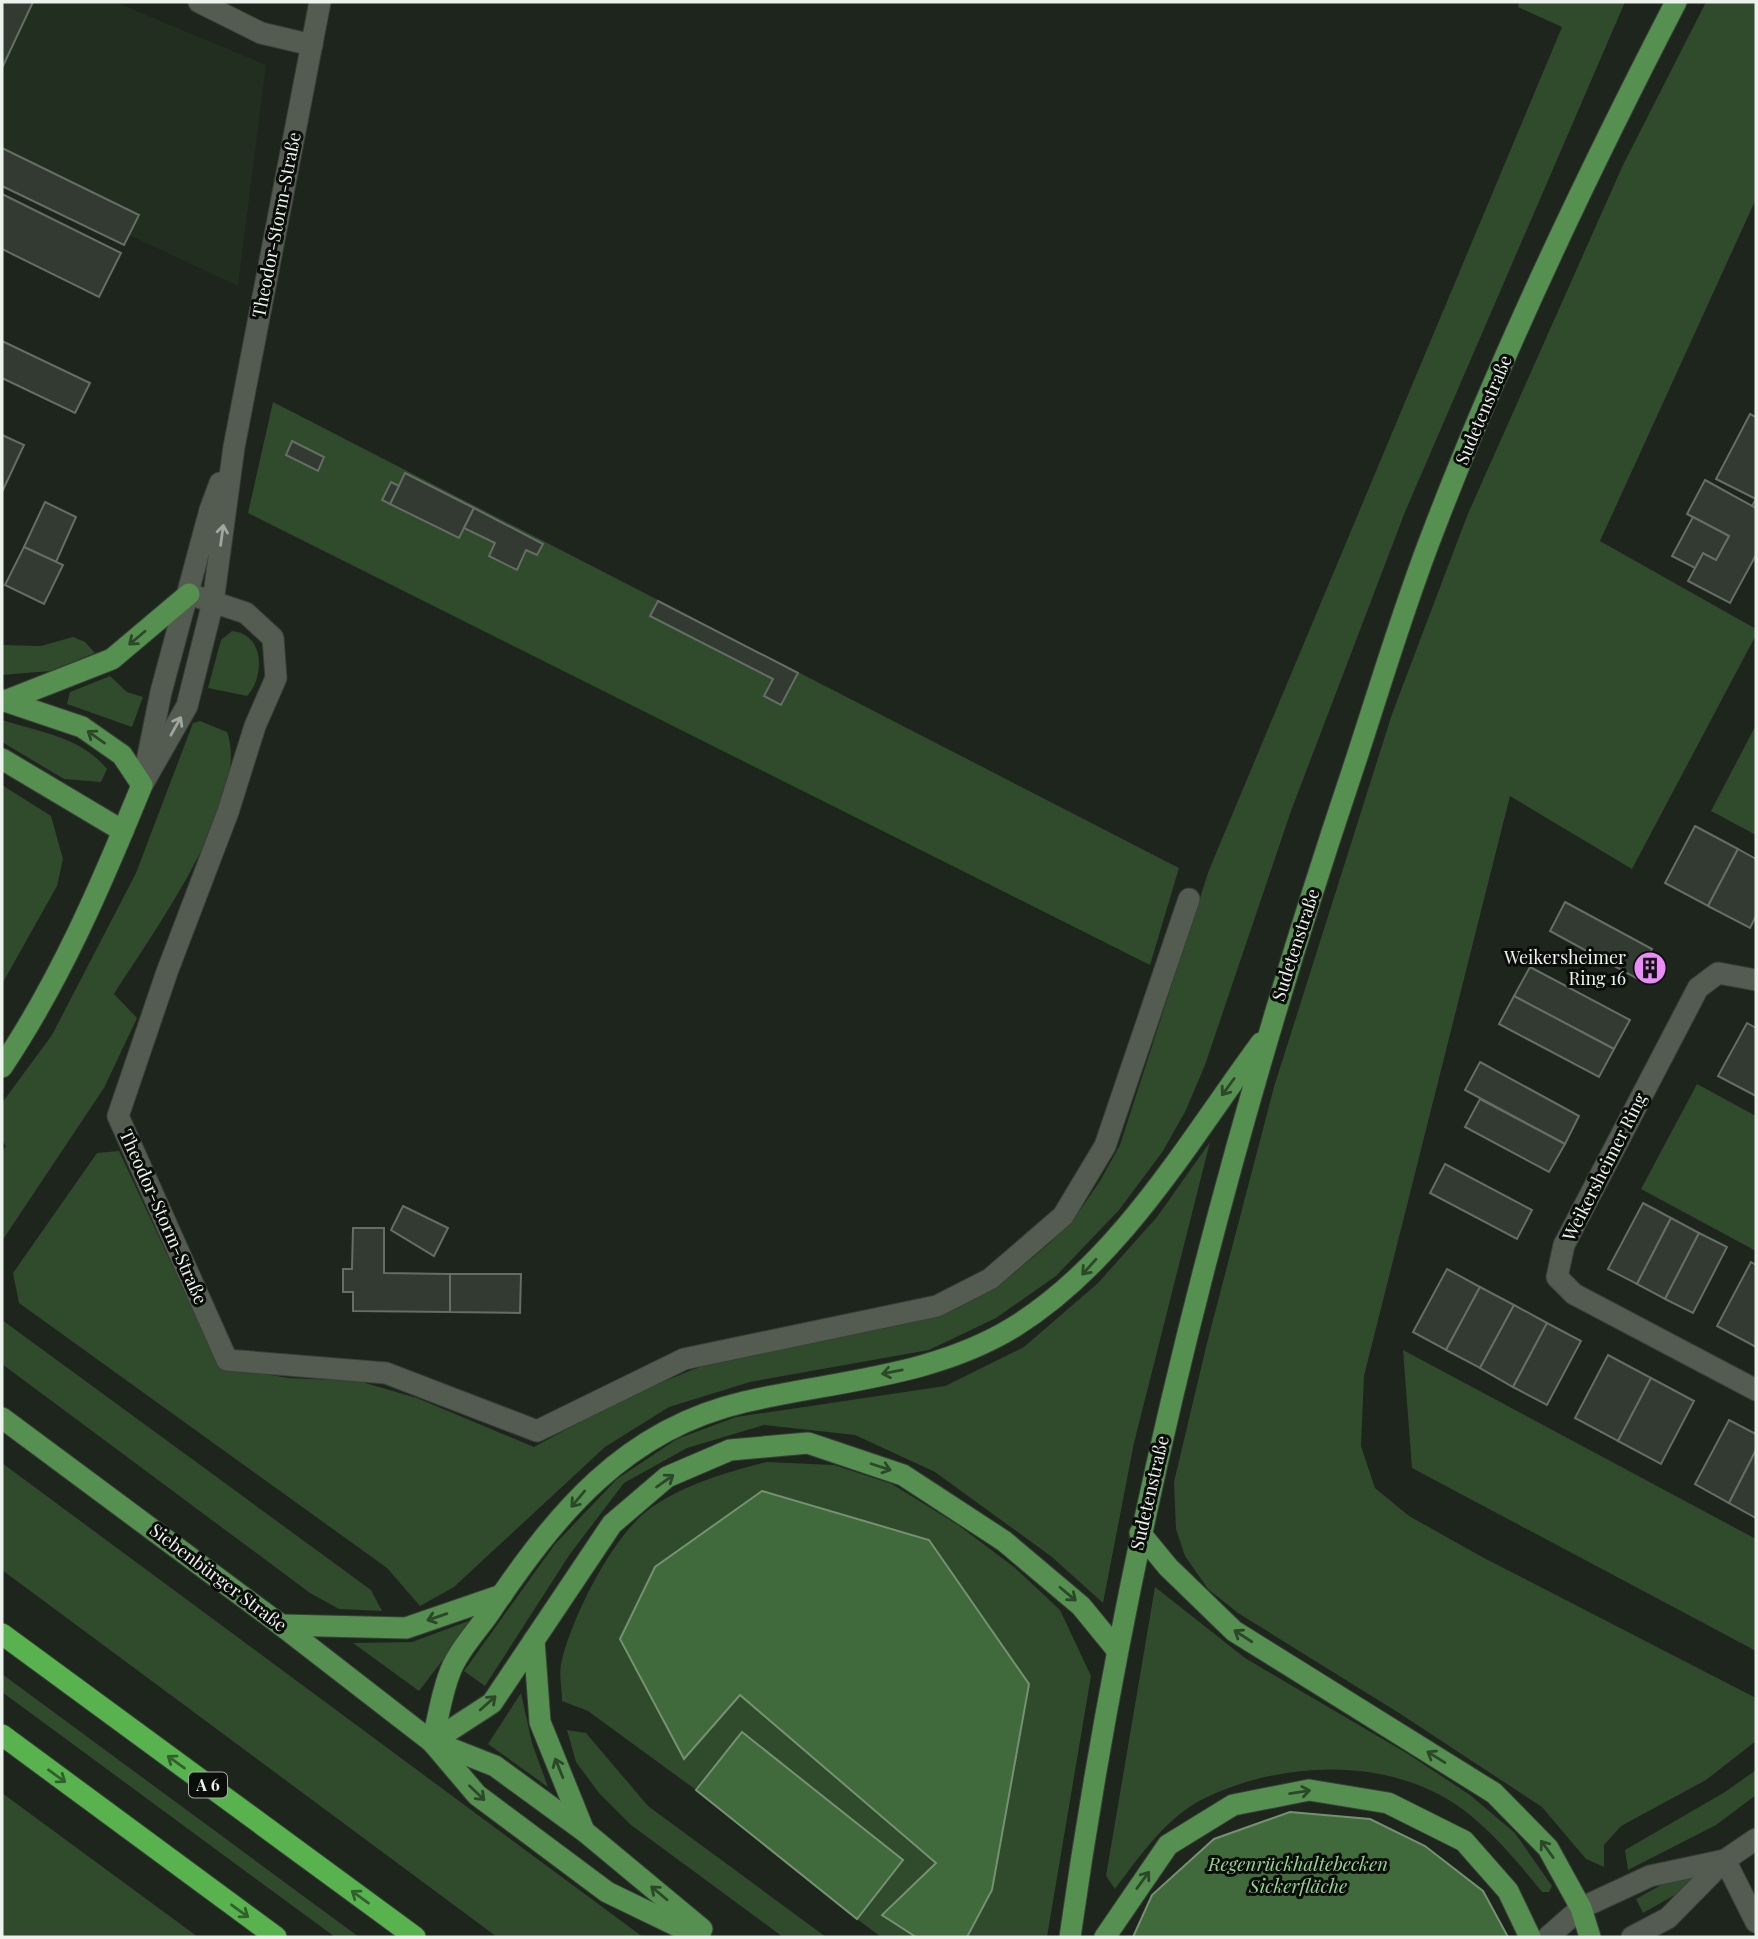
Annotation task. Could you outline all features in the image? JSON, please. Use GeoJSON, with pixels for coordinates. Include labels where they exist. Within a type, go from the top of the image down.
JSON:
{"type":"FeatureCollection","features":[{"type":"Feature","properties":{"kind":"highway","name":"A 6"},"geometry":{"type":"LineString","coordinates":[[2,1633],[415,1937]]}},
{"type":"Feature","properties":{"kind":"highway"},"geometry":{"type":"LineString","coordinates":[[2,1735],[276,1937]]}},
{"type":"Feature","properties":{"kind":"main road","name":"Sudetenstraße"},"geometry":{"type":"LineString","coordinates":[[1070,1937],[1117,1650],[1140,1533],[1182,1347],[1268,1032],[1432,533],[1498,374],[1565,228],[1676,2]]}},
{"type":"Feature","properties":{"kind":"main road"},"geometry":{"type":"LineString","coordinates":[[4,701],[112,659],[188,594]]}},
{"type":"Feature","properties":{"kind":"main road"},"geometry":{"type":"LineString","coordinates":[[4,701],[82,727],[122,755],[142,785]]}},
{"type":"Feature","properties":{"kind":"main road"},"geometry":{"type":"LineString","coordinates":[[2,760],[123,831]]}},
{"type":"Feature","properties":{"kind":"main road","name":"Theodor-Storm-Straße"},"geometry":{"type":"LineString","coordinates":[[2,1067],[32,1023],[79,932],[142,785]]}},
{"type":"Feature","properties":{"kind":"main road"},"geometry":{"type":"LineString","coordinates":[[432,1742],[449,1672],[502,1595],[583,1492],[630,1451],[681,1423],[743,1402],[938,1363],[1012,1328],[1075,1283],[1126,1226],[1268,1032]]}},
{"type":"Feature","properties":{"kind":"main road","name":"Siebenbürger Straße"},"geometry":{"type":"LineString","coordinates":[[2,1418],[281,1625],[432,1742],[477,1795],[607,1892],[700,1937]]}},
{"type":"Feature","properties":{"kind":"main road"},"geometry":{"type":"LineString","coordinates":[[432,1742],[492,1703],[612,1524],[667,1477],[730,1450],[808,1443],[904,1475],[1004,1541],[1081,1606],[1117,1650]]}},
{"type":"Feature","properties":{"kind":"main road"},"geometry":{"type":"LineString","coordinates":[[1140,1533],[1168,1567],[1234,1631],[1494,1793],[1548,1848],[1581,1908],[1590,1937]]}},
{"type":"Feature","properties":{"kind":"main road"},"geometry":{"type":"LineString","coordinates":[[281,1625],[406,1628],[502,1595]]}},
{"type":"Feature","properties":{"kind":"main road"},"geometry":{"type":"LineString","coordinates":[[534,1640],[540,1722],[584,1831]]}},
{"type":"Feature","properties":{"kind":"main road","name":"Siebenbürger Straße"},"geometry":{"type":"LineString","coordinates":[[432,1742],[495,1766],[584,1831],[711,1937]]}},
{"type":"Feature","properties":{"kind":"main road"},"geometry":{"type":"LineString","coordinates":[[1105,1937],[1168,1845],[1233,1805],[1309,1790],[1388,1803],[1464,1841],[1508,1891],[1530,1937]]}},
{"type":"Feature","properties":{"kind":"street"},"geometry":{"type":"LineString","coordinates":[[199,2],[261,33],[312,45]]}},
{"type":"Feature","properties":{"kind":"street","name":"Theodor-Storm-Straße"},"geometry":{"type":"LineString","coordinates":[[142,785],[187,706],[213,602],[234,447],[320,2]]}},
{"type":"Feature","properties":{"kind":"street","name":"Theodor-Storm-Straße"},"geometry":{"type":"LineString","coordinates":[[142,785],[161,692],[210,510],[234,447]]}},
{"type":"Feature","properties":{"kind":"street"},"geometry":{"type":"LineString","coordinates":[[188,594],[213,602]]}},
{"type":"Feature","properties":{"kind":"street","name":"Theodor-Storm-Straße"},"geometry":{"type":"LineString","coordinates":[[213,602],[246,613],[273,638],[276,678],[255,726],[228,812],[167,972],[118,1116],[228,1360],[387,1373],[537,1431],[684,1359],[937,1306],[990,1279],[1063,1216],[1104,1146],[1189,899]]}},
{"type":"Feature","properties":{"kind":"street","name":"Weikersheimer Ring"},"geometry":{"type":"LineString","coordinates":[[1756,980],[1718,973],[1698,988],[1564,1245],[1558,1277],[1574,1294],[1756,1390]]}},
{"type":"Feature","properties":{"kind":"street"},"geometry":{"type":"LineString","coordinates":[[1632,1937],[1668,1918],[1725,1860],[1756,1839]]}},
{"type":"Feature","properties":{"kind":"street"},"geometry":{"type":"LineString","coordinates":[[1548,1937],[1581,1908],[1650,1876],[1725,1860]]}},
{"type":"Feature","properties":{"kind":"street"},"geometry":{"type":"LineString","coordinates":[[1725,1860],[1756,1922]]}},
{"type":"Feature","properties":{"kind":"shaded area"},"geometry":{"type":"Polygon","coordinates":[[[2,2],[115,2],[266,65],[238,286],[7,178],[16,159],[2,152],[2,2]]]}},
{"type":"Feature","properties":{"kind":"shaded area"},"geometry":{"type":"Polygon","coordinates":[[[1519,2],[1625,2],[1405,512],[1291,811],[1205,1065],[1186,1110],[1163,1151],[1119,1210],[1056,1276],[996,1318],[929,1350],[750,1382],[669,1407],[605,1447],[454,1587],[420,1606],[387,1568],[19,1303],[13,1273],[97,1153],[119,1151],[199,1323],[243,1370],[288,1378],[358,1381],[417,1398],[534,1447],[645,1390],[715,1362],[961,1305],[1007,1279],[1051,1242],[1078,1213],[1120,1145],[1209,870],[1562,27],[1518,7],[1519,2]]]}},
{"type":"Feature","properties":{"kind":"shaded area"},"geometry":{"type":"Polygon","coordinates":[[[1706,2],[1756,2],[1756,199],[1600,541],[1756,629],[1756,635],[1632,869],[1510,796],[1364,1376],[1361,1446],[1375,1488],[1409,1516],[1484,1558],[1756,1698],[1756,1741],[1706,1780],[1621,1826],[1604,1845],[1604,1867],[1586,1859],[1542,1807],[1399,1713],[1238,1613],[1208,1589],[1185,1556],[1176,1529],[1174,1482],[1207,1343],[1274,1087],[1392,714],[1467,516],[1623,165],[1706,2]]]}},
{"type":"Feature","properties":{"kind":"shaded area"},"geometry":{"type":"Polygon","coordinates":[[[273,402],[1179,868],[1150,965],[248,513],[273,402]]]}},
{"type":"Feature","properties":{"kind":"shaded area"},"geometry":{"type":"Polygon","coordinates":[[[232,631],[251,640],[259,658],[257,678],[247,696],[208,688],[221,640],[232,631]]]}},
{"type":"Feature","properties":{"kind":"shaded area"},"geometry":{"type":"Polygon","coordinates":[[[73,637],[85,642],[95,653],[50,671],[2,675],[2,645],[41,646],[73,637]]]}},
{"type":"Feature","properties":{"kind":"shaded area"},"geometry":{"type":"Polygon","coordinates":[[[110,676],[127,692],[143,697],[132,727],[67,704],[70,692],[110,676]]]}},
{"type":"Feature","properties":{"kind":"shaded area"},"geometry":{"type":"Polygon","coordinates":[[[2,720],[59,737],[85,750],[107,769],[101,782],[64,779],[2,742],[2,720]]]}},
{"type":"Feature","properties":{"kind":"shaded area"},"geometry":{"type":"Polygon","coordinates":[[[200,721],[227,732],[231,760],[225,792],[212,828],[172,903],[114,994],[137,1018],[104,1088],[2,1241],[2,1152],[6,1146],[2,1141],[2,1103],[52,1035],[136,873],[193,723],[200,721]]]}},
{"type":"Feature","properties":{"kind":"shaded area"},"geometry":{"type":"Polygon","coordinates":[[[1756,725],[1756,835],[1711,811],[1756,725]]]}},
{"type":"Feature","properties":{"kind":"shaded area"},"geometry":{"type":"Polygon","coordinates":[[[2,785],[51,816],[63,859],[57,886],[2,984],[2,785]]]}},
{"type":"Feature","properties":{"kind":"shaded area"},"geometry":{"type":"Polygon","coordinates":[[[1697,1084],[1756,1116],[1756,1251],[1641,1189],[1697,1084]]]}},
{"type":"Feature","properties":{"kind":"shaded area"},"geometry":{"type":"Polygon","coordinates":[[[1210,1142],[1134,1443],[1103,1603],[1052,1557],[935,1472],[855,1435],[764,1425],[687,1448],[624,1483],[570,1554],[485,1686],[464,1671],[555,1544],[617,1479],[677,1439],[736,1417],[945,1386],[1024,1347],[1098,1283],[1157,1217],[1210,1142]]]}},
{"type":"Feature","properties":{"kind":"shaded area"},"geometry":{"type":"Polygon","coordinates":[[[2,1320],[371,1590],[382,1611],[339,1609],[310,1593],[2,1364],[2,1320]]]}},
{"type":"Feature","properties":{"kind":"shaded area"},"geometry":{"type":"Polygon","coordinates":[[[1403,1350],[1756,1539],[1756,1651],[1412,1468],[1403,1350]]]}},
{"type":"Feature","properties":{"kind":"shaded area"},"geometry":{"type":"Polygon","coordinates":[[[767,1462],[834,1465],[892,1484],[958,1525],[1014,1567],[1060,1610],[1091,1676],[1047,1937],[881,1937],[857,1919],[902,1859],[742,1732],[696,1790],[588,1711],[562,1701],[561,1664],[566,1645],[596,1578],[623,1536],[637,1520],[665,1499],[693,1485],[767,1462]]]}},
{"type":"Feature","properties":{"kind":"shaded area"},"geometry":{"type":"Polygon","coordinates":[[[2,1463],[643,1937],[497,1937],[2,1570],[2,1463]]]}},
{"type":"Feature","properties":{"kind":"shaded area"},"geometry":{"type":"Polygon","coordinates":[[[1155,1587],[1245,1658],[1408,1754],[1470,1795],[1515,1833],[1552,1886],[1549,1892],[1542,1892],[1506,1849],[1476,1820],[1436,1793],[1405,1780],[1372,1773],[1337,1770],[1268,1776],[1205,1798],[1166,1826],[1115,1889],[1106,1876],[1155,1587]]]}},
{"type":"Feature","properties":{"kind":"shaded area"},"geometry":{"type":"Polygon","coordinates":[[[474,1619],[419,1691],[353,1643],[412,1642],[474,1619]]]}},
{"type":"Feature","properties":{"kind":"shaded area"},"geometry":{"type":"Polygon","coordinates":[[[2,1674],[359,1937],[335,1937],[2,1692],[2,1674]]]}},
{"type":"Feature","properties":{"kind":"shaded area"},"geometry":{"type":"Polygon","coordinates":[[[521,1693],[532,1743],[548,1787],[488,1744],[521,1693]]]}},
{"type":"Feature","properties":{"kind":"shaded area"},"geometry":{"type":"Polygon","coordinates":[[[567,1730],[586,1733],[648,1806],[826,1937],[783,1937],[631,1825],[599,1793],[576,1762],[567,1730]]]}},
{"type":"Feature","properties":{"kind":"shaded area"},"geometry":{"type":"Polygon","coordinates":[[[1756,1770],[1756,1795],[1716,1825],[1628,1870],[1625,1850],[1725,1792],[1756,1770]]]}},
{"type":"Feature","properties":{"kind":"shaded area"},"geometry":{"type":"Polygon","coordinates":[[[2,1793],[198,1937],[2,1937],[2,1793]]]}},
{"type":"Feature","properties":{"kind":"shaded area"},"geometry":{"type":"Polygon","coordinates":[[[1694,1867],[1701,1880],[1643,1913],[1636,1899],[1694,1867]]]}},
{"type":"Feature","properties":{"kind":"water"},"geometry":{"type":"Polygon","coordinates":[[[762,1491],[929,1540],[1029,1684],[992,1890],[967,1937],[916,1937],[882,1915],[936,1863],[740,1695],[684,1759],[620,1639],[655,1567],[762,1491]]]}},
{"type":"Feature","properties":{"kind":"water"},"geometry":{"type":"Polygon","coordinates":[[[742,1732],[903,1860],[857,1919],[696,1790],[742,1732]]]}},
{"type":"Feature","properties":{"kind":"water","name":"Regenrückhaltebecken Sickerfläche"},"geometry":{"type":"Polygon","coordinates":[[[1290,1812],[1370,1819],[1425,1846],[1483,1891],[1508,1937],[1133,1937],[1152,1895],[1214,1839],[1290,1812]]]}},
{"type":"Feature","properties":{"kind":"building"},"geometry":{"type":"Polygon","coordinates":[[[2,2],[33,2],[2,68],[2,2]]]}},
{"type":"Feature","properties":{"kind":"building"},"geometry":{"type":"Polygon","coordinates":[[[2,148],[139,215],[124,245],[2,186],[2,148]]]}},
{"type":"Feature","properties":{"kind":"building"},"geometry":{"type":"Polygon","coordinates":[[[2,194],[121,253],[99,297],[2,249],[2,194]]]}},
{"type":"Feature","properties":{"kind":"building"},"geometry":{"type":"Polygon","coordinates":[[[2,341],[90,383],[75,413],[2,378],[2,341]]]}},
{"type":"Feature","properties":{"kind":"building"},"geometry":{"type":"Polygon","coordinates":[[[1750,414],[1756,417],[1756,499],[1716,479],[1750,414]]]}},
{"type":"Feature","properties":{"kind":"building"},"geometry":{"type":"Polygon","coordinates":[[[2,435],[24,445],[2,492],[2,435]]]}},
{"type":"Feature","properties":{"kind":"building"},"geometry":{"type":"Polygon","coordinates":[[[292,441],[324,457],[318,471],[286,455],[292,441]]]}},
{"type":"Feature","properties":{"kind":"building"},"geometry":{"type":"Polygon","coordinates":[[[405,473],[474,508],[459,538],[390,504],[405,473]]]}},
{"type":"Feature","properties":{"kind":"building"},"geometry":{"type":"Polygon","coordinates":[[[1705,480],[1756,508],[1756,555],[1730,603],[1688,581],[1703,553],[1716,560],[1729,536],[1687,514],[1705,480]]]}},
{"type":"Feature","properties":{"kind":"building"},"geometry":{"type":"Polygon","coordinates":[[[391,482],[399,486],[390,504],[382,500],[391,482]]]}},
{"type":"Feature","properties":{"kind":"building"},"geometry":{"type":"Polygon","coordinates":[[[45,502],[76,517],[56,562],[24,547],[45,502]]]}},
{"type":"Feature","properties":{"kind":"building"},"geometry":{"type":"Polygon","coordinates":[[[474,508],[543,544],[537,555],[526,550],[517,570],[489,556],[495,543],[464,528],[474,508]]]}},
{"type":"Feature","properties":{"kind":"building"},"geometry":{"type":"Polygon","coordinates":[[[1693,517],[1729,536],[1716,560],[1703,553],[1695,568],[1672,556],[1693,517]]]}},
{"type":"Feature","properties":{"kind":"building"},"geometry":{"type":"Polygon","coordinates":[[[24,547],[63,565],[44,604],[5,585],[24,547]]]}},
{"type":"Feature","properties":{"kind":"building"},"geometry":{"type":"Polygon","coordinates":[[[658,601],[798,673],[781,705],[764,696],[773,679],[650,616],[658,601]]]}},
{"type":"Feature","properties":{"kind":"building"},"geometry":{"type":"Polygon","coordinates":[[[1695,826],[1738,849],[1708,906],[1665,883],[1695,826]]]}},
{"type":"Feature","properties":{"kind":"building"},"geometry":{"type":"Polygon","coordinates":[[[1738,849],[1756,859],[1756,916],[1750,928],[1708,906],[1738,849]]]}},
{"type":"Feature","properties":{"kind":"building"},"geometry":{"type":"Polygon","coordinates":[[[1565,902],[1652,949],[1636,978],[1550,931],[1565,902]]]}},
{"type":"Feature","properties":{"kind":"building","name":"Weikersheimer Ring 16"},"geometry":{"type":"Polygon","coordinates":[[[1649,953],[1662,961],[1650,983],[1637,976],[1649,953]]]}},
{"type":"Feature","properties":{"kind":"building"},"geometry":{"type":"Polygon","coordinates":[[[1530,967],[1630,1020],[1614,1049],[1514,996],[1530,967]]]}},
{"type":"Feature","properties":{"kind":"building"},"geometry":{"type":"Polygon","coordinates":[[[1514,996],[1614,1049],[1599,1077],[1499,1024],[1514,996]]]}},
{"type":"Feature","properties":{"kind":"building"},"geometry":{"type":"Polygon","coordinates":[[[1747,1023],[1756,1028],[1756,1096],[1718,1076],[1747,1023]]]}},
{"type":"Feature","properties":{"kind":"building"},"geometry":{"type":"Polygon","coordinates":[[[1480,1062],[1579,1116],[1565,1144],[1465,1090],[1480,1062]]]}},
{"type":"Feature","properties":{"kind":"building"},"geometry":{"type":"Polygon","coordinates":[[[1480,1099],[1565,1144],[1549,1172],[1465,1127],[1480,1099]]]}},
{"type":"Feature","properties":{"kind":"building"},"geometry":{"type":"Polygon","coordinates":[[[1445,1164],[1532,1210],[1517,1239],[1430,1193],[1445,1164]]]}},
{"type":"Feature","properties":{"kind":"building"},"geometry":{"type":"Polygon","coordinates":[[[1643,1203],[1671,1218],[1637,1284],[1608,1269],[1643,1203]]]}},
{"type":"Feature","properties":{"kind":"building"},"geometry":{"type":"Polygon","coordinates":[[[403,1206],[448,1228],[434,1256],[391,1230],[403,1206]]]}},
{"type":"Feature","properties":{"kind":"building"},"geometry":{"type":"Polygon","coordinates":[[[1671,1218],[1699,1233],[1665,1299],[1637,1284],[1671,1218]]]}},
{"type":"Feature","properties":{"kind":"building"},"geometry":{"type":"Polygon","coordinates":[[[353,1228],[384,1228],[384,1273],[450,1274],[450,1312],[353,1311],[353,1292],[343,1292],[343,1269],[352,1269],[353,1228]]]}},
{"type":"Feature","properties":{"kind":"building"},"geometry":{"type":"Polygon","coordinates":[[[1699,1233],[1727,1247],[1693,1313],[1665,1299],[1699,1233]]]}},
{"type":"Feature","properties":{"kind":"building"},"geometry":{"type":"Polygon","coordinates":[[[1751,1262],[1756,1265],[1756,1347],[1717,1326],[1751,1262]]]}},
{"type":"Feature","properties":{"kind":"building"},"geometry":{"type":"Polygon","coordinates":[[[1447,1269],[1480,1287],[1446,1350],[1413,1332],[1447,1269]]]}},
{"type":"Feature","properties":{"kind":"building"},"geometry":{"type":"Polygon","coordinates":[[[450,1274],[521,1274],[520,1313],[450,1312],[450,1274]]]}},
{"type":"Feature","properties":{"kind":"building"},"geometry":{"type":"Polygon","coordinates":[[[1480,1287],[1514,1305],[1480,1368],[1446,1350],[1480,1287]]]}},
{"type":"Feature","properties":{"kind":"building"},"geometry":{"type":"Polygon","coordinates":[[[1514,1305],[1547,1323],[1513,1387],[1480,1368],[1514,1305]]]}},
{"type":"Feature","properties":{"kind":"building"},"geometry":{"type":"Polygon","coordinates":[[[1547,1323],[1581,1341],[1547,1405],[1513,1387],[1547,1323]]]}},
{"type":"Feature","properties":{"kind":"building"},"geometry":{"type":"Polygon","coordinates":[[[1608,1355],[1651,1378],[1618,1441],[1575,1418],[1608,1355]]]}},
{"type":"Feature","properties":{"kind":"building"},"geometry":{"type":"Polygon","coordinates":[[[1651,1378],[1694,1401],[1661,1464],[1618,1441],[1651,1378]]]}},
{"type":"Feature","properties":{"kind":"building"},"geometry":{"type":"Polygon","coordinates":[[[1729,1420],[1756,1434],[1756,1450],[1729,1503],[1695,1484],[1729,1420]]]}},
{"type":"Feature","properties":{"kind":"building"},"geometry":{"type":"Polygon","coordinates":[[[1756,1450],[1756,1518],[1729,1503],[1756,1450]]]}},
{"type":"Feature","properties":{"kind":"place","name":"Weikersheimer Ring 16"},"geometry":{"type":"Point","coordinates":[1650,968]}}]}
